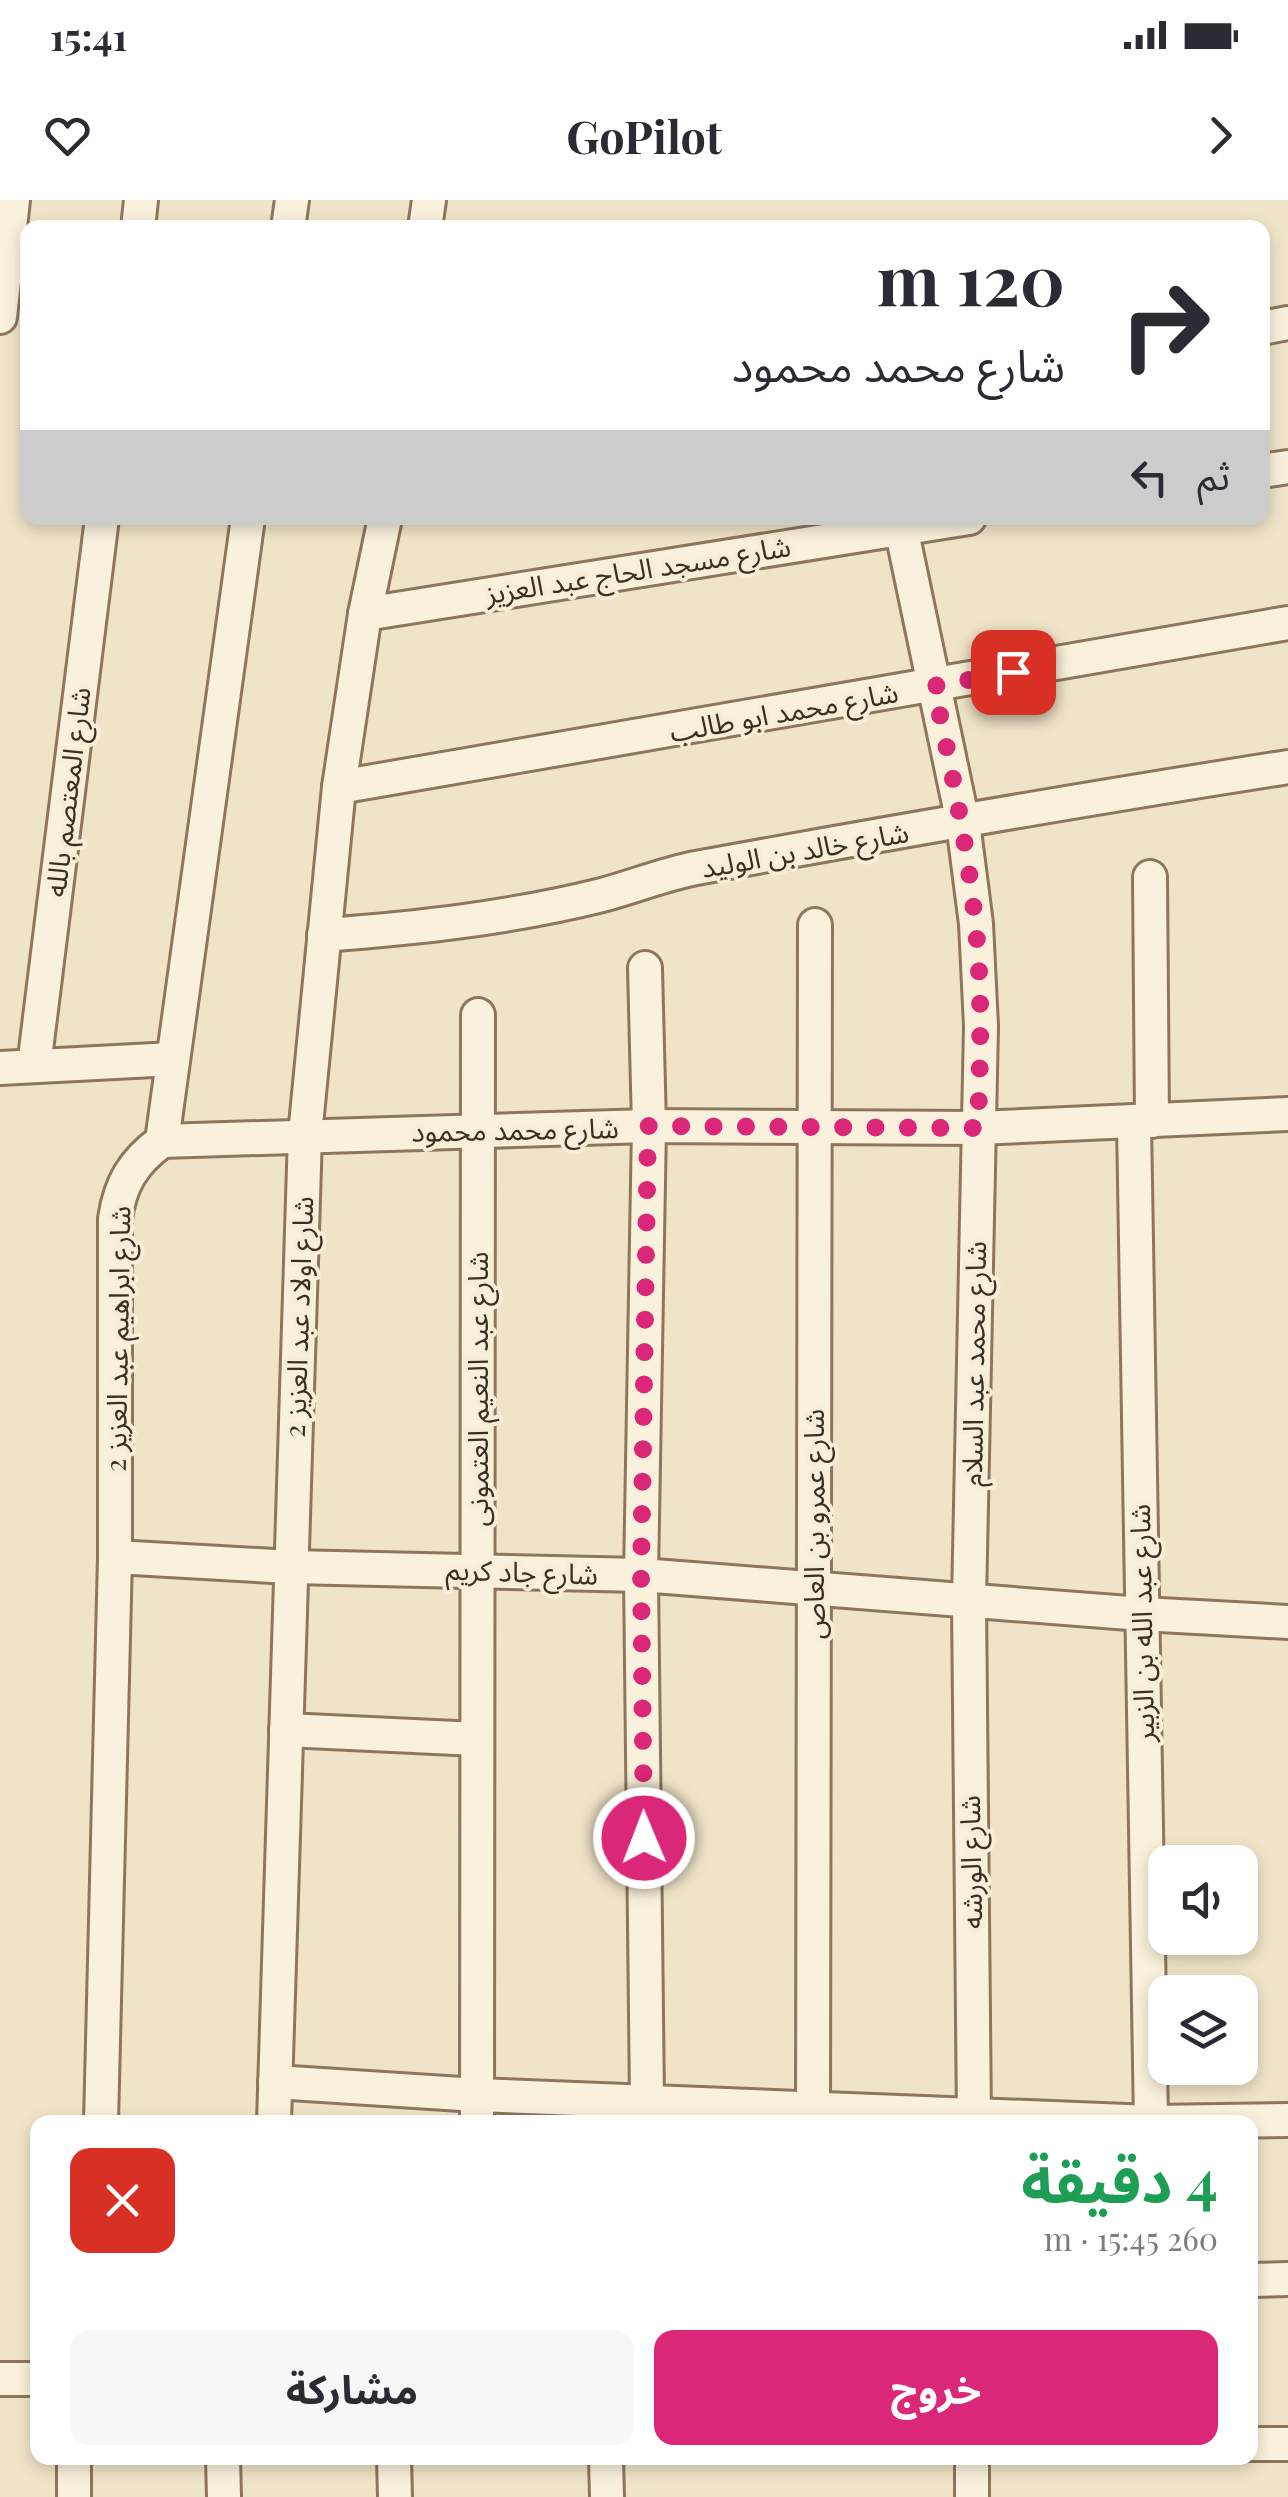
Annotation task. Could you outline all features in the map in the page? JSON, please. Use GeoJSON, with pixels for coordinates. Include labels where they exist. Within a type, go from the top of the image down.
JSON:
{"type":"FeatureCollection","features":[{"type":"Feature","properties":{"kind":"street"},"geometry":{"type":"LineString","coordinates":[[0,317],[14,200]]}},
{"type":"Feature","properties":{"kind":"street","name":"شارع المعتصم بالله"},"geometry":{"type":"LineString","coordinates":[[34,1066],[101,525]]}},
{"type":"Feature","properties":{"kind":"street"},"geometry":{"type":"LineString","coordinates":[[162,1141],[247,525]]}},
{"type":"Feature","properties":{"kind":"street","name":"شارع اولاد عبد العزيز 2"},"geometry":{"type":"LineString","coordinates":[[274,2115],[305,1135],[338,787],[365,614],[384,525]]}},
{"type":"Feature","properties":{"kind":"street","name":"شارع مسجد الحاج عبد العزيز"},"geometry":{"type":"LineString","coordinates":[[365,614],[888,525]]}},
{"type":"Feature","properties":{"kind":"street"},"geometry":{"type":"LineString","coordinates":[[900,525],[962,823],[976,924],[980,992],[978,1128]]}},
{"type":"Feature","properties":{"kind":"street","name":"شارع محمد ابو طالب"},"geometry":{"type":"LineString","coordinates":[[338,787],[1288,623]]}},
{"type":"Feature","properties":{"kind":"street","name":"شارع خالد بن الوليد"},"geometry":{"type":"LineString","coordinates":[[324,934],[417,928],[510,914],[601,895],[690,869],[1288,767]]}},
{"type":"Feature","properties":{"kind":"street","name":"شارع عبد الله بن الزبير"},"geometry":{"type":"LineString","coordinates":[[1150,877],[1143,1122],[1142,1614],[1150,2115]]}},
{"type":"Feature","properties":{"kind":"street","name":"شارع عمرو بن العاص"},"geometry":{"type":"LineString","coordinates":[[813,2115],[816,925]]}},
{"type":"Feature","properties":{"kind":"street"},"geometry":{"type":"LineString","coordinates":[[645,968],[648,1126],[641,1575],[648,2101]]}},
{"type":"Feature","properties":{"kind":"street","name":"شارع عبد النعيم العتمونى"},"geometry":{"type":"LineString","coordinates":[[477,2108],[478,1014]]}},
{"type":"Feature","properties":{"kind":"street"},"geometry":{"type":"LineString","coordinates":[[0,1068],[173,1059]]}},
{"type":"Feature","properties":{"kind":"street","name":"شارع محمد محمود"},"geometry":{"type":"LineString","coordinates":[[162,1141],[648,1126],[978,1128],[1288,1114]]}},
{"type":"Feature","properties":{"kind":"street","name":"شارع محمد عبد السلام"},"geometry":{"type":"LineString","coordinates":[[969,1601],[978,1128]]}},
{"type":"Feature","properties":{"kind":"street","name":"شارع ابراهيم عبد العزيز 2"},"geometry":{"type":"LineString","coordinates":[[101,2115],[115,1556],[115,1219],[118,1196],[128,1174],[143,1155],[162,1141]]}},
{"type":"Feature","properties":{"kind":"street","name":"شارع جاد كريم"},"geometry":{"type":"LineString","coordinates":[[115,1556],[292,1566],[641,1575],[1288,1622]]}},
{"type":"Feature","properties":{"kind":"street","name":"شارع الورشه"},"geometry":{"type":"LineString","coordinates":[[969,1601],[974,2115]]}},
{"type":"Feature","properties":{"kind":"street"},"geometry":{"type":"LineString","coordinates":[[286,1730],[477,1740]]}},
{"type":"Feature","properties":{"kind":"street"},"geometry":{"type":"LineString","coordinates":[[275,2082],[477,2108],[648,2101],[813,2115]]}},
{"type":"Feature","properties":{"kind":"street"},"geometry":{"type":"LineString","coordinates":[[1258,2120],[1288,2120]]}},
{"type":"Feature","properties":{"kind":"street"},"geometry":{"type":"LineString","coordinates":[[1258,2280],[1288,2279]]}},
{"type":"Feature","properties":{"kind":"street"},"geometry":{"type":"LineString","coordinates":[[0,2379],[30,2379]]}},
{"type":"Feature","properties":{"kind":"street"},"geometry":{"type":"LineString","coordinates":[[1258,2444],[1288,2444]]}},
{"type":"Feature","properties":{"kind":"street"},"geometry":{"type":"LineString","coordinates":[[74,2465],[74,2497]]}},
{"type":"Feature","properties":{"kind":"street"},"geometry":{"type":"LineString","coordinates":[[224,2465],[224,2497]]}},
{"type":"Feature","properties":{"kind":"street"},"geometry":{"type":"LineString","coordinates":[[394,2465],[395,2497]]}},
{"type":"Feature","properties":{"kind":"street"},"geometry":{"type":"LineString","coordinates":[[606,2465],[607,2497]]}},
{"type":"Feature","properties":{"kind":"street"},"geometry":{"type":"LineString","coordinates":[[972,2465],[972,2497]]}},
{"type":"Feature","properties":{"kind":"route"},"geometry":{"type":"LineString","coordinates":[[644,1838],[641,1575],[648,1126],[978,1128],[981,1026],[976,924],[962,823],[934,686],[1013,672]]}}]}
